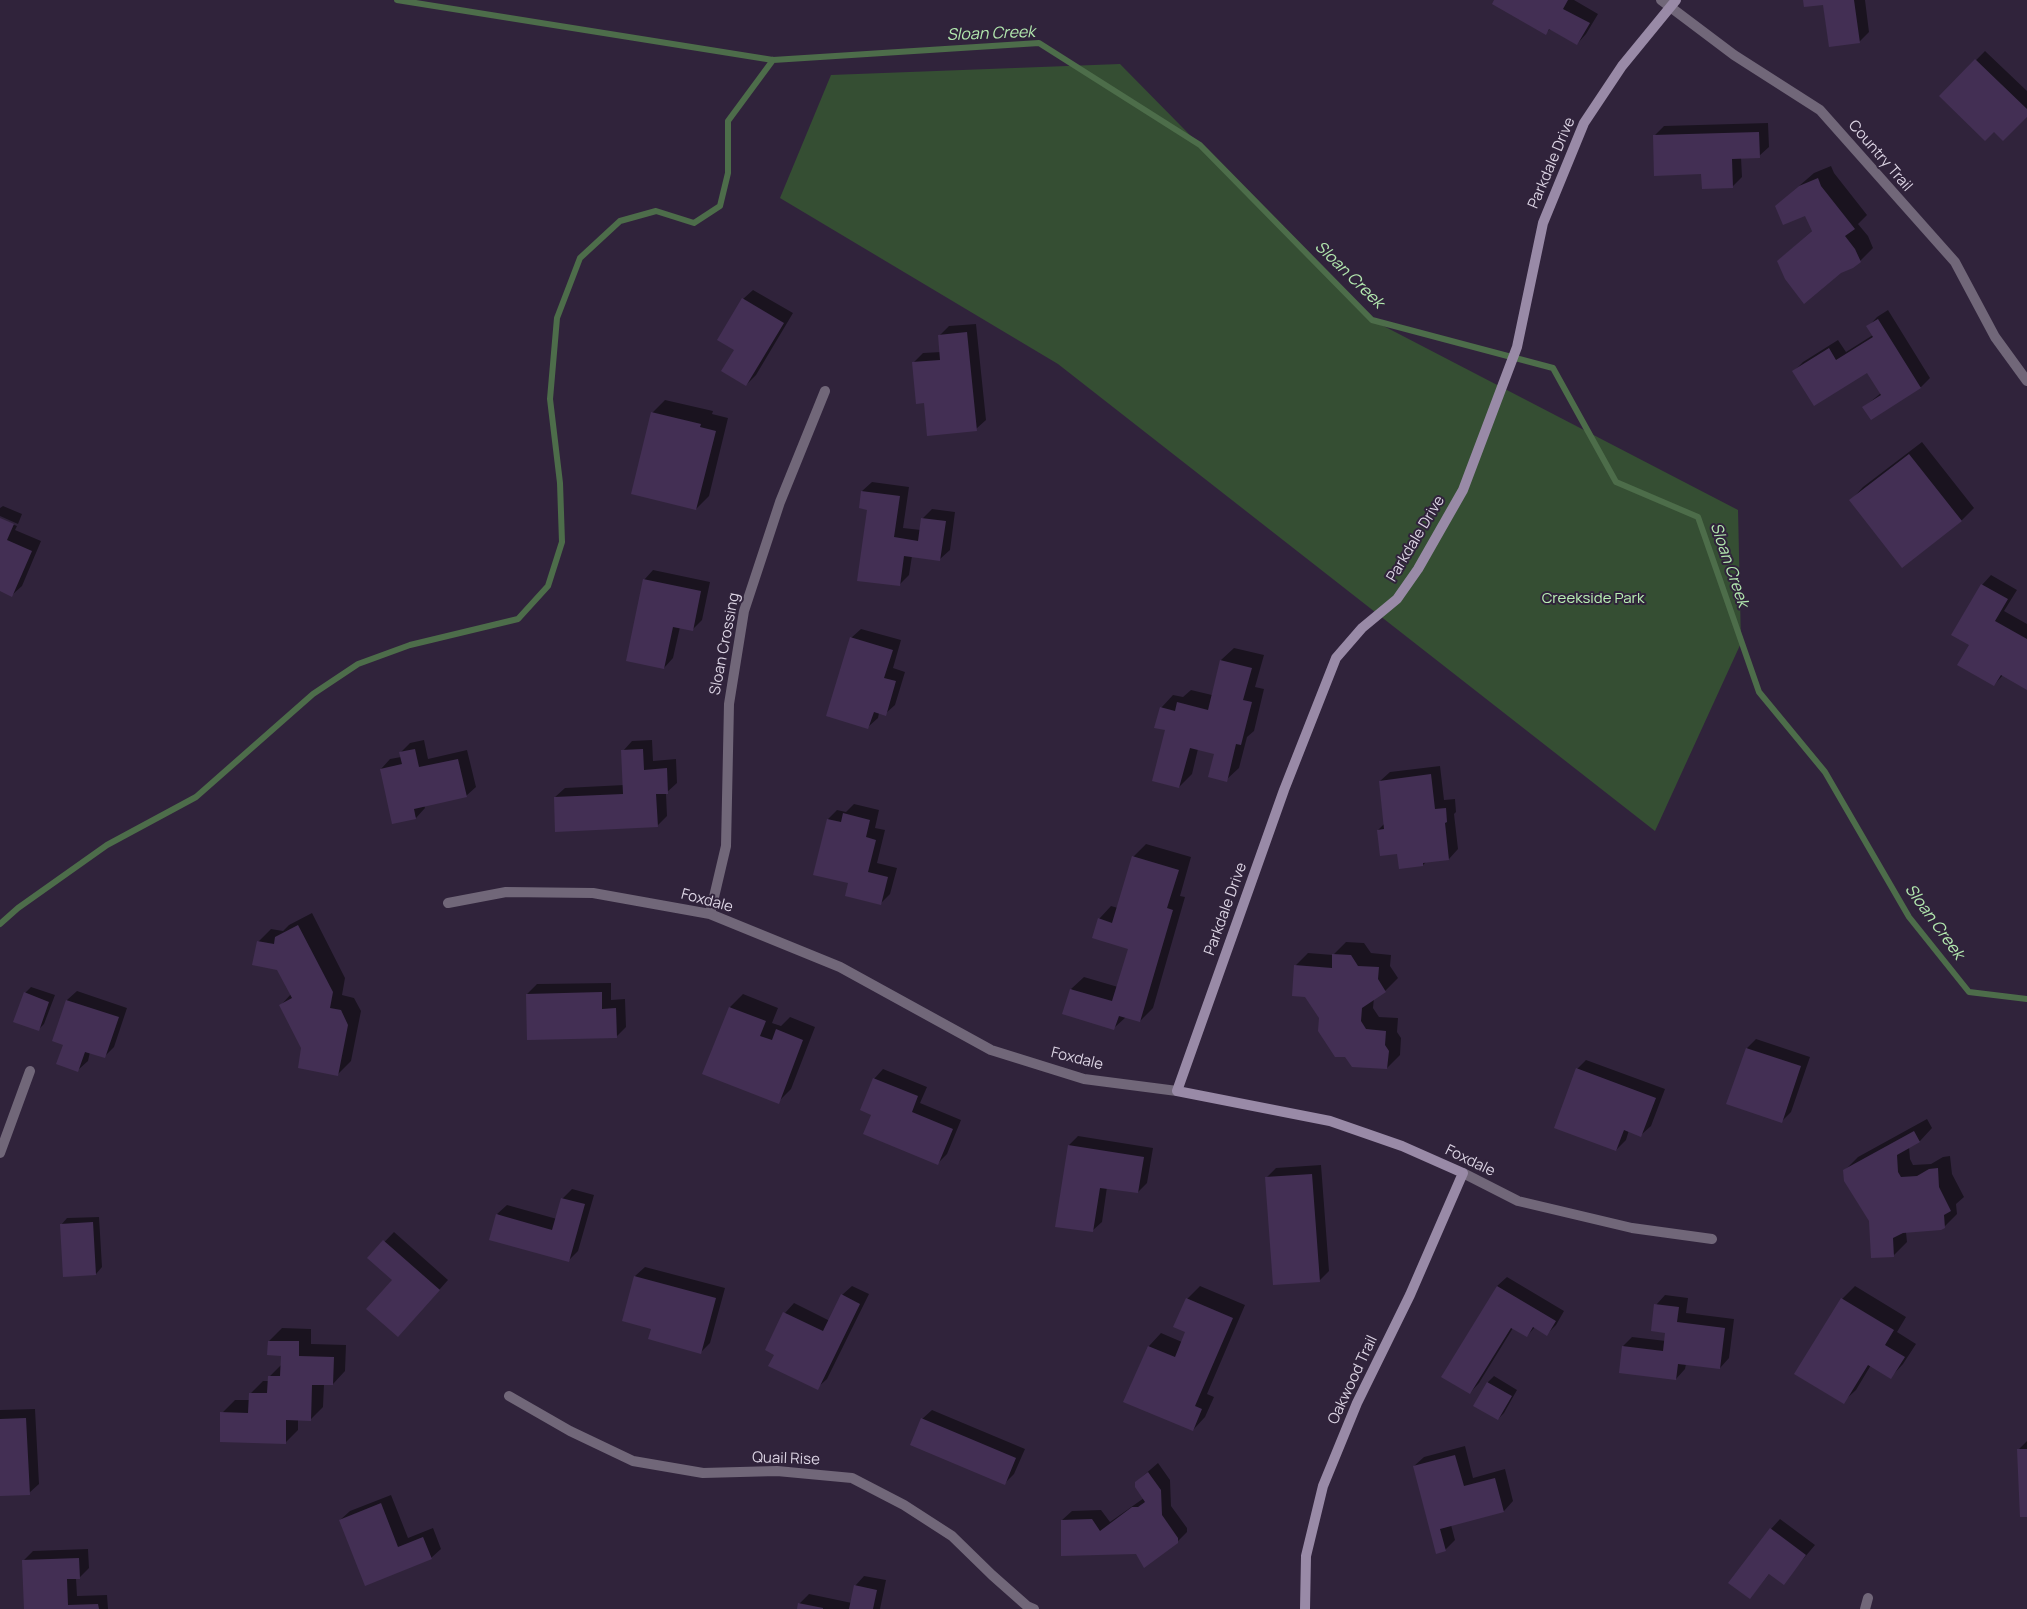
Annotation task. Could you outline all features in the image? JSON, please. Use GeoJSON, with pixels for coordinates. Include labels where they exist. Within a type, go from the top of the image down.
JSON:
{"type":"FeatureCollection","features":[{"type":"Feature","properties":{"kind":"street","name":"Country Trail"},"geometry":{"type":"LineString","coordinates":[[1661,0],[1673,4],[1734,55],[1820,110],[1955,262],[1995,337],[2027,381]]}},
{"type":"Feature","properties":{"kind":"street","name":"Parkdale Drive"},"geometry":{"type":"LineString","coordinates":[[1177,1091],[1284,790],[1336,658],[1362,628],[1397,598],[1418,569],[1463,490],[1517,347],[1543,223],[1584,123],[1622,66],[1673,4]]}},
{"type":"Feature","properties":{"kind":"street","name":"Sloan Crossing"},"geometry":{"type":"LineString","coordinates":[[710,914],[726,846],[729,704],[744,611],[780,502],[825,391]]}},
{"type":"Feature","properties":{"kind":"street","name":"Foxdale"},"geometry":{"type":"LineString","coordinates":[[448,903],[506,892],[593,893],[710,914],[840,966],[991,1050],[1084,1079],[1177,1091],[1330,1121],[1402,1146],[1463,1173],[1518,1201],[1632,1228],[1712,1239]]}},
{"type":"Feature","properties":{"kind":"street"},"geometry":{"type":"LineString","coordinates":[[0,1153],[30,1071]]}},
{"type":"Feature","properties":{"kind":"street","name":"Oakwood Trail"},"geometry":{"type":"LineString","coordinates":[[1305,1609],[1306,1556],[1323,1486],[1357,1403],[1410,1296],[1463,1173]]}},
{"type":"Feature","properties":{"kind":"street","name":"Quail Rise"},"geometry":{"type":"LineString","coordinates":[[510,1396],[570,1431],[633,1461],[703,1473],[777,1471],[852,1478],[904,1506],[952,1536],[992,1575],[1027,1606],[1034,1609]]}},
{"type":"Feature","properties":{"kind":"street"},"geometry":{"type":"LineString","coordinates":[[1865,1609],[1868,1598]]}},
{"type":"Feature","properties":{"kind":"green space","name":"Creekside Park"},"geometry":{"type":"Polygon","coordinates":[[[1120,64],[1372,320],[1738,510],[1741,643],[1655,831],[1058,364],[780,198],[831,75],[1120,64]]]}},
{"type":"Feature","properties":{"kind":"building"},"geometry":{"type":"Polygon","coordinates":[[[1494,0],[1568,0],[1563,9],[1590,23],[1577,45],[1549,29],[1546,35],[1492,4],[1494,0]]]}},
{"type":"Feature","properties":{"kind":"building"},"geometry":{"type":"Polygon","coordinates":[[[1803,0],[1854,0],[1860,43],[1829,47],[1823,5],[1804,7],[1803,0]]]}},
{"type":"Feature","properties":{"kind":"building"},"geometry":{"type":"Polygon","coordinates":[[[1975,59],[2027,109],[2027,117],[2003,141],[1994,132],[1985,141],[1939,96],[1975,59]]]}},
{"type":"Feature","properties":{"kind":"building"},"geometry":{"type":"Polygon","coordinates":[[[1759,132],[1760,158],[1732,159],[1733,188],[1702,189],[1701,174],[1654,176],[1653,135],[1759,132]]]}},
{"type":"Feature","properties":{"kind":"building"},"geometry":{"type":"Polygon","coordinates":[[[1818,178],[1821,186],[1855,229],[1845,236],[1855,249],[1861,262],[1841,273],[1804,304],[1785,279],[1777,261],[1812,231],[1805,216],[1783,225],[1775,206],[1799,186],[1818,178]]]}},
{"type":"Feature","properties":{"kind":"building"},"geometry":{"type":"Polygon","coordinates":[[[742,298],[784,323],[746,386],[721,371],[734,350],[717,340],[742,298]]]}},
{"type":"Feature","properties":{"kind":"building"},"geometry":{"type":"Polygon","coordinates":[[[1878,319],[1921,388],[1871,420],[1862,407],[1881,395],[1867,373],[1814,406],[1792,371],[1829,348],[1836,360],[1873,337],[1866,326],[1878,319]]]}},
{"type":"Feature","properties":{"kind":"building"},"geometry":{"type":"Polygon","coordinates":[[[967,332],[977,431],[927,436],[924,403],[916,404],[912,362],[940,360],[938,335],[967,332]]]}},
{"type":"Feature","properties":{"kind":"building"},"geometry":{"type":"Polygon","coordinates":[[[651,412],[701,424],[700,427],[716,431],[696,510],[631,494],[651,412]]]}},
{"type":"Feature","properties":{"kind":"building"},"geometry":{"type":"Polygon","coordinates":[[[1909,454],[1962,521],[1902,568],[1849,500],[1909,454]]]}},
{"type":"Feature","properties":{"kind":"building"},"geometry":{"type":"Polygon","coordinates":[[[861,491],[900,496],[894,537],[918,541],[921,518],[946,521],[940,561],[904,556],[900,586],[857,581],[867,510],[859,508],[861,491]]]}},
{"type":"Feature","properties":{"kind":"building"},"geometry":{"type":"Polygon","coordinates":[[[0,518],[14,524],[7,540],[32,551],[12,597],[0,591],[0,518]]]}},
{"type":"Feature","properties":{"kind":"building"},"geometry":{"type":"Polygon","coordinates":[[[643,579],[701,591],[693,631],[673,627],[664,669],[626,661],[643,579]]]}},
{"type":"Feature","properties":{"kind":"building"},"geometry":{"type":"Polygon","coordinates":[[[1981,584],[2008,599],[1995,621],[2027,639],[2027,690],[2001,675],[1994,686],[1957,665],[1969,645],[1951,635],[1981,584]]]}},
{"type":"Feature","properties":{"kind":"building"},"geometry":{"type":"Polygon","coordinates":[[[850,637],[893,650],[884,678],[896,681],[886,716],[874,712],[868,729],[826,716],[850,637]]]}},
{"type":"Feature","properties":{"kind":"building"},"geometry":{"type":"Polygon","coordinates":[[[1220,660],[1252,668],[1243,700],[1252,702],[1241,745],[1236,744],[1227,782],[1208,777],[1214,754],[1190,748],[1179,788],[1152,781],[1165,730],[1154,728],[1160,707],[1175,711],[1177,702],[1208,710],[1220,660]]]}},
{"type":"Feature","properties":{"kind":"building"},"geometry":{"type":"Polygon","coordinates":[[[415,749],[419,767],[458,759],[467,797],[414,809],[416,819],[392,824],[380,769],[402,764],[399,752],[415,749]]]}},
{"type":"Feature","properties":{"kind":"building"},"geometry":{"type":"Polygon","coordinates":[[[643,749],[644,770],[667,768],[668,794],[656,794],[658,827],[555,832],[554,797],[623,794],[621,750],[643,749]]]}},
{"type":"Feature","properties":{"kind":"building"},"geometry":{"type":"Polygon","coordinates":[[[1431,774],[1435,809],[1446,808],[1447,822],[1445,823],[1449,860],[1423,863],[1423,866],[1399,869],[1397,854],[1380,856],[1377,830],[1384,829],[1379,781],[1431,774]]]}},
{"type":"Feature","properties":{"kind":"building"},"geometry":{"type":"Polygon","coordinates":[[[843,813],[870,820],[866,837],[876,840],[868,872],[888,877],[881,905],[845,896],[848,883],[813,875],[827,819],[841,822],[843,813]]]}},
{"type":"Feature","properties":{"kind":"building"},"geometry":{"type":"Polygon","coordinates":[[[1132,856],[1179,870],[1167,908],[1173,910],[1140,1022],[1119,1016],[1114,1030],[1062,1014],[1070,989],[1112,1001],[1128,949],[1092,938],[1098,918],[1112,923],[1132,856]]]}},
{"type":"Feature","properties":{"kind":"building"},"geometry":{"type":"Polygon","coordinates":[[[298,925],[333,992],[330,1008],[341,1010],[348,1025],[338,1076],[298,1068],[301,1048],[279,1005],[292,998],[277,970],[252,965],[257,941],[274,944],[275,937],[298,925]]]}},
{"type":"Feature","properties":{"kind":"building"},"geometry":{"type":"Polygon","coordinates":[[[1332,954],[1351,955],[1358,966],[1379,967],[1378,979],[1386,992],[1362,1008],[1361,1021],[1366,1029],[1386,1031],[1385,1045],[1389,1051],[1387,1069],[1352,1067],[1345,1057],[1335,1057],[1318,1031],[1319,1018],[1305,997],[1292,996],[1294,965],[1332,968],[1332,954]]]}},
{"type":"Feature","properties":{"kind":"building"},"geometry":{"type":"Polygon","coordinates":[[[24,992],[49,1002],[39,1031],[13,1022],[24,992]]]}},
{"type":"Feature","properties":{"kind":"building"},"geometry":{"type":"Polygon","coordinates":[[[602,992],[602,1009],[616,1008],[617,1038],[527,1040],[526,994],[602,992]]]}},
{"type":"Feature","properties":{"kind":"building"},"geometry":{"type":"Polygon","coordinates":[[[66,1000],[119,1017],[105,1058],[85,1052],[78,1072],[56,1064],[63,1045],[52,1041],[66,1000]]]}},
{"type":"Feature","properties":{"kind":"building"},"geometry":{"type":"Polygon","coordinates":[[[729,1007],[766,1021],[760,1036],[772,1040],[776,1029],[803,1040],[779,1104],[702,1074],[729,1007]]]}},
{"type":"Feature","properties":{"kind":"building"},"geometry":{"type":"Polygon","coordinates":[[[1746,1048],[1801,1066],[1782,1123],[1726,1104],[1746,1048]]]}},
{"type":"Feature","properties":{"kind":"building"},"geometry":{"type":"Polygon","coordinates":[[[1576,1068],[1656,1098],[1641,1137],[1624,1130],[1616,1151],[1554,1128],[1576,1068]]]}},
{"type":"Feature","properties":{"kind":"building"},"geometry":{"type":"Polygon","coordinates":[[[873,1078],[918,1096],[912,1112],[953,1129],[938,1165],[863,1134],[871,1115],[860,1110],[873,1078]]]}},
{"type":"Feature","properties":{"kind":"building"},"geometry":{"type":"Polygon","coordinates":[[[1914,1131],[1920,1142],[1897,1155],[1898,1172],[1901,1177],[1917,1176],[1929,1169],[1938,1168],[1939,1187],[1951,1211],[1944,1215],[1945,1228],[1941,1230],[1903,1233],[1893,1238],[1894,1257],[1871,1258],[1869,1221],[1844,1181],[1843,1170],[1914,1131]]]}},
{"type":"Feature","properties":{"kind":"building"},"geometry":{"type":"Polygon","coordinates":[[[1068,1145],[1144,1157],[1138,1193],[1100,1188],[1093,1232],[1055,1227],[1068,1145]]]}},
{"type":"Feature","properties":{"kind":"building"},"geometry":{"type":"Polygon","coordinates":[[[1312,1174],[1320,1282],[1273,1285],[1265,1177],[1312,1174]]]}},
{"type":"Feature","properties":{"kind":"building"},"geometry":{"type":"Polygon","coordinates":[[[561,1198],[585,1204],[569,1262],[489,1240],[496,1214],[552,1230],[561,1198]]]}},
{"type":"Feature","properties":{"kind":"building"},"geometry":{"type":"Polygon","coordinates":[[[93,1222],[96,1275],[63,1277],[60,1224],[93,1222]]]}},
{"type":"Feature","properties":{"kind":"building"},"geometry":{"type":"Polygon","coordinates":[[[383,1240],[440,1290],[398,1337],[366,1309],[392,1280],[367,1258],[383,1240]]]}},
{"type":"Feature","properties":{"kind":"building"},"geometry":{"type":"Polygon","coordinates":[[[634,1276],[716,1298],[701,1354],[648,1339],[651,1329],[622,1321],[634,1276]]]}},
{"type":"Feature","properties":{"kind":"building"},"geometry":{"type":"Polygon","coordinates":[[[1497,1286],[1556,1321],[1547,1336],[1533,1327],[1527,1337],[1511,1328],[1470,1394],[1441,1377],[1497,1286]]]}},
{"type":"Feature","properties":{"kind":"building"},"geometry":{"type":"Polygon","coordinates":[[[841,1294],[860,1304],[818,1390],[768,1366],[774,1355],[765,1350],[783,1312],[823,1331],[841,1294]]]}},
{"type":"Feature","properties":{"kind":"building"},"geometry":{"type":"Polygon","coordinates":[[[1186,1298],[1233,1318],[1195,1406],[1202,1409],[1193,1431],[1123,1402],[1148,1346],[1175,1357],[1185,1332],[1173,1327],[1186,1298]]]}},
{"type":"Feature","properties":{"kind":"building"},"geometry":{"type":"Polygon","coordinates":[[[1841,1298],[1894,1330],[1885,1345],[1905,1357],[1891,1379],[1868,1365],[1844,1404],[1794,1374],[1841,1298]]]}},
{"type":"Feature","properties":{"kind":"building"},"geometry":{"type":"Polygon","coordinates":[[[1654,1304],[1679,1307],[1677,1322],[1725,1328],[1720,1369],[1678,1364],[1676,1380],[1619,1373],[1622,1346],[1663,1351],[1665,1333],[1651,1331],[1654,1304]]]}},
{"type":"Feature","properties":{"kind":"building"},"geometry":{"type":"Polygon","coordinates":[[[268,1341],[299,1341],[299,1356],[334,1357],[333,1385],[312,1385],[311,1421],[286,1420],[286,1444],[220,1442],[220,1412],[248,1413],[249,1393],[267,1393],[268,1376],[280,1376],[281,1356],[267,1355],[268,1341]]]}},
{"type":"Feature","properties":{"kind":"building"},"geometry":{"type":"Polygon","coordinates":[[[1487,1382],[1512,1396],[1498,1420],[1473,1406],[1487,1382]]]}},
{"type":"Feature","properties":{"kind":"building"},"geometry":{"type":"Polygon","coordinates":[[[26,1418],[30,1495],[0,1496],[0,1419],[26,1418]]]}},
{"type":"Feature","properties":{"kind":"building"},"geometry":{"type":"Polygon","coordinates":[[[921,1418],[1016,1458],[1005,1485],[910,1445],[921,1418]]]}},
{"type":"Feature","properties":{"kind":"building"},"geometry":{"type":"Polygon","coordinates":[[[2017,1449],[2027,1449],[2027,1517],[2020,1517],[2017,1449]]]}},
{"type":"Feature","properties":{"kind":"building"},"geometry":{"type":"Polygon","coordinates":[[[1455,1455],[1464,1486],[1495,1478],[1504,1512],[1440,1529],[1446,1551],[1436,1554],[1413,1466],[1455,1455]]]}},
{"type":"Feature","properties":{"kind":"building"},"geometry":{"type":"Polygon","coordinates":[[[1148,1472],[1161,1490],[1162,1515],[1178,1538],[1178,1543],[1144,1568],[1136,1554],[1061,1556],[1061,1520],[1092,1519],[1100,1531],[1132,1507],[1138,1507],[1145,1502],[1135,1487],[1135,1482],[1148,1472]]]}},
{"type":"Feature","properties":{"kind":"building"},"geometry":{"type":"Polygon","coordinates":[[[381,1503],[398,1547],[423,1537],[432,1559],[365,1586],[339,1520],[381,1503]]]}},
{"type":"Feature","properties":{"kind":"building"},"geometry":{"type":"Polygon","coordinates":[[[1770,1528],[1806,1555],[1784,1585],[1769,1574],[1750,1599],[1728,1583],[1770,1528]]]}},
{"type":"Feature","properties":{"kind":"building"},"geometry":{"type":"Polygon","coordinates":[[[79,1558],[80,1579],[67,1579],[68,1605],[98,1604],[99,1609],[24,1609],[22,1560],[79,1558]]]}},
{"type":"Feature","properties":{"kind":"building"},"geometry":{"type":"Polygon","coordinates":[[[854,1585],[877,1590],[873,1609],[849,1609],[854,1585]]]}},
{"type":"Feature","properties":{"kind":"building"},"geometry":{"type":"Polygon","coordinates":[[[798,1603],[823,1608],[823,1609],[797,1609],[798,1603]]]}},
{"type":"Feature","properties":{"kind":"waterway","name":"Sloan Creek"},"geometry":{"type":"LineString","coordinates":[[397,0],[773,60],[1039,43],[1200,145],[1372,320],[1553,368],[1616,482],[1698,517],[1759,692],[1825,772],[1909,917],[1969,992],[2027,999]]}},
{"type":"Feature","properties":{"kind":"waterway"},"geometry":{"type":"LineString","coordinates":[[0,924],[18,908],[107,845],[196,797],[313,694],[358,664],[410,645],[518,619],[548,586],[562,542],[560,483],[550,399],[557,318],[580,258],[620,221],[656,211],[694,223],[720,206],[728,173],[728,121],[773,60]]}}]}
